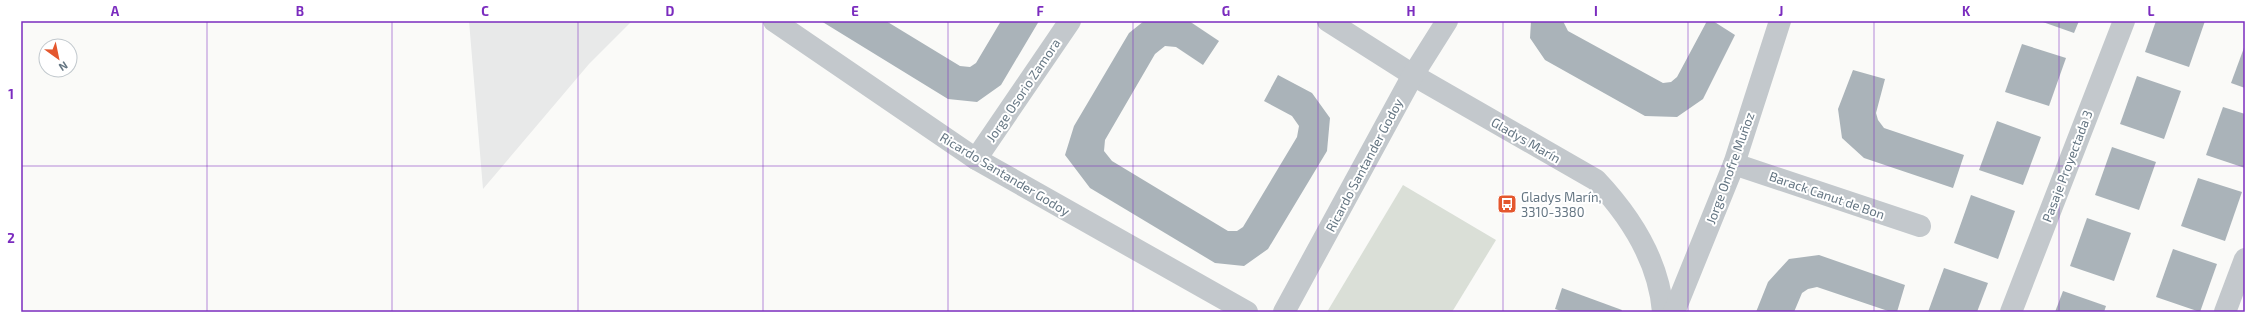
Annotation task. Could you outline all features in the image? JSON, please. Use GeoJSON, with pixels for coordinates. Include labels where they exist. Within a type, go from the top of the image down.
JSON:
{"type":"FeatureCollection","features":[{"type":"Feature","properties":{"kind":"street","name":"Ricardo Santander Godoy"},"geometry":{"type":"LineString","coordinates":[[774,21],[976,159],[1247,312]]}},
{"type":"Feature","properties":{"kind":"street","name":"Jorge Osorio Zamora"},"geometry":{"type":"LineString","coordinates":[[976,159],[1070,21]]}},
{"type":"Feature","properties":{"kind":"street","name":"Gladys Marín"},"geometry":{"type":"LineString","coordinates":[[1328,21],[1413,74],[1596,180],[1620,207],[1633,225],[1646,250],[1656,278],[1663,312]]}},
{"type":"Feature","properties":{"kind":"street","name":"Ricardo Santander Godoy"},"geometry":{"type":"LineString","coordinates":[[1284,312],[1413,74],[1447,21]]}},
{"type":"Feature","properties":{"kind":"street","name":"Jorge Onofre Muñoz"},"geometry":{"type":"LineString","coordinates":[[1674,312],[1734,164],[1780,21]]}},
{"type":"Feature","properties":{"kind":"street","name":"Pasaje Proyectada 3"},"geometry":{"type":"LineString","coordinates":[[2011,312],[2124,21]]}},
{"type":"Feature","properties":{"kind":"street","name":"Barack Canut de Bon"},"geometry":{"type":"LineString","coordinates":[[1734,164],[1920,226]]}},
{"type":"Feature","properties":{"kind":"street"},"geometry":{"type":"LineString","coordinates":[[2225,312],[2245,258]]}},
{"type":"Feature","properties":{"kind":"shaded area"},"geometry":{"type":"Polygon","coordinates":[[[469,21],[632,21],[589,64],[483,189],[469,21]]]}},
{"type":"Feature","properties":{"kind":"shaded area"},"geometry":{"type":"Polygon","coordinates":[[[1403,185],[1496,240],[1452,312],[1327,312],[1403,185]]]}},
{"type":"Feature","properties":{"kind":"building"},"geometry":{"type":"Polygon","coordinates":[[[821,21],[886,21],[960,66],[970,67],[976,63],[1001,21],[1039,21],[1001,85],[977,102],[948,99],[821,21]]]}},
{"type":"Feature","properties":{"kind":"building"},"geometry":{"type":"Polygon","coordinates":[[[1144,21],[1189,21],[1219,41],[1203,65],[1176,47],[1165,46],[1155,54],[1105,140],[1104,151],[1112,161],[1228,231],[1237,231],[1243,227],[1297,137],[1299,126],[1292,116],[1264,101],[1278,75],[1312,93],[1330,118],[1327,151],[1268,249],[1244,266],[1215,263],[1090,188],[1065,155],[1074,126],[1129,33],[1144,21]]]}},
{"type":"Feature","properties":{"kind":"building"},"geometry":{"type":"Polygon","coordinates":[[[1531,21],[1563,21],[1568,31],[1663,83],[1671,82],[1677,77],[1707,21],[1713,21],[1735,35],[1703,99],[1677,117],[1645,116],[1545,60],[1530,38],[1531,21]]]}},
{"type":"Feature","properties":{"kind":"building"},"geometry":{"type":"Polygon","coordinates":[[[2040,21],[2079,21],[2074,33],[2040,21]]]}},
{"type":"Feature","properties":{"kind":"building"},"geometry":{"type":"Polygon","coordinates":[[[2156,21],[2205,21],[2189,67],[2145,52],[2156,21]]]}},
{"type":"Feature","properties":{"kind":"building"},"geometry":{"type":"Polygon","coordinates":[[[2022,44],[2066,58],[2049,106],[2005,92],[2022,44]]]}},
{"type":"Feature","properties":{"kind":"building"},"geometry":{"type":"Polygon","coordinates":[[[2245,45],[2245,88],[2231,83],[2245,45]]]}},
{"type":"Feature","properties":{"kind":"building"},"geometry":{"type":"Polygon","coordinates":[[[1853,70],[1885,79],[1876,113],[1878,120],[1884,128],[1964,155],[1953,188],[1864,158],[1842,138],[1838,109],[1853,70]]]}},
{"type":"Feature","properties":{"kind":"building"},"geometry":{"type":"Polygon","coordinates":[[[2137,76],[2181,91],[2164,139],[2120,124],[2137,76]]]}},
{"type":"Feature","properties":{"kind":"building"},"geometry":{"type":"Polygon","coordinates":[[[2223,107],[2245,114],[2245,168],[2206,155],[2223,107]]]}},
{"type":"Feature","properties":{"kind":"building"},"geometry":{"type":"Polygon","coordinates":[[[1997,121],[2041,137],[2023,185],[1979,170],[1997,121]]]}},
{"type":"Feature","properties":{"kind":"building"},"geometry":{"type":"Polygon","coordinates":[[[2112,147],[2156,162],[2139,210],[2095,195],[2112,147]]]}},
{"type":"Feature","properties":{"kind":"building"},"geometry":{"type":"Polygon","coordinates":[[[2198,178],[2242,192],[2225,241],[2181,226],[2198,178]]]}},
{"type":"Feature","properties":{"kind":"building"},"geometry":{"type":"Polygon","coordinates":[[[1971,195],[2015,211],[1998,259],[1954,243],[1971,195]]]}},
{"type":"Feature","properties":{"kind":"building"},"geometry":{"type":"Polygon","coordinates":[[[2087,218],[2131,233],[2114,281],[2070,266],[2087,218]]]}},
{"type":"Feature","properties":{"kind":"building"},"geometry":{"type":"Polygon","coordinates":[[[2173,249],[2217,264],[2200,312],[2156,297],[2173,249]]]}},
{"type":"Feature","properties":{"kind":"building"},"geometry":{"type":"Polygon","coordinates":[[[1819,255],[1905,285],[1897,312],[1891,312],[1817,287],[1808,289],[1802,293],[1794,312],[1756,312],[1768,282],[1789,259],[1819,255]]]}},
{"type":"Feature","properties":{"kind":"building"},"geometry":{"type":"Polygon","coordinates":[[[1944,268],[1988,283],[1977,312],[1928,312],[1944,268]]]}},
{"type":"Feature","properties":{"kind":"building"},"geometry":{"type":"Polygon","coordinates":[[[1562,288],[1622,310],[1621,312],[1564,312],[1555,309],[1562,288]]]}},
{"type":"Feature","properties":{"kind":"building"},"geometry":{"type":"Polygon","coordinates":[[[2063,291],[2106,306],[2104,312],[2055,312],[2063,291]]]}},
{"type":"Feature","properties":{"kind":"place","name":"Gladys Marín, 3310-3380"},"geometry":{"type":"Point","coordinates":[1507,204]}}]}
